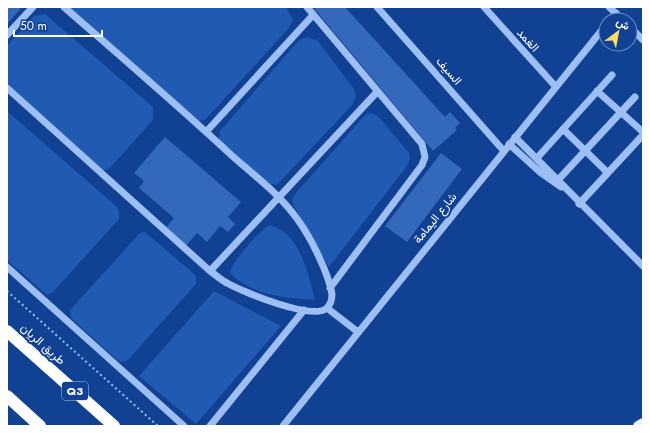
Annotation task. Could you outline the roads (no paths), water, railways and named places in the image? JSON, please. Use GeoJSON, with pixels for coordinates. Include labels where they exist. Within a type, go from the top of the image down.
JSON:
{"type":"FeatureCollection","features":[{"type":"Feature","properties":{"kind":"highway"},"geometry":{"type":"LineString","coordinates":[[7,325],[35,357]]}},
{"type":"Feature","properties":{"kind":"highway","name":"طريق الريان"},"geometry":{"type":"LineString","coordinates":[[7,331],[114,426]]}},
{"type":"Feature","properties":{"kind":"highway"},"geometry":{"type":"LineString","coordinates":[[7,396],[40,426]]}},
{"type":"Feature","properties":{"kind":"main road"},"geometry":{"type":"LineString","coordinates":[[638,426],[643,423]]}},
{"type":"Feature","properties":{"kind":"street"},"geometry":{"type":"LineString","coordinates":[[7,35],[33,7]]}},
{"type":"Feature","properties":{"kind":"street"},"geometry":{"type":"LineString","coordinates":[[7,88],[210,271],[226,283],[249,294],[304,310],[315,312],[327,308],[332,298],[330,288],[322,266],[298,220],[277,197],[206,132],[64,7]]}},
{"type":"Feature","properties":{"kind":"street"},"geometry":{"type":"LineString","coordinates":[[307,7],[422,144],[425,157],[422,165],[330,288]]}},
{"type":"Feature","properties":{"kind":"street","name":"السيف"},"geometry":{"type":"LineString","coordinates":[[377,7],[504,150]]}},
{"type":"Feature","properties":{"kind":"street","name":"الغمد"},"geometry":{"type":"LineString","coordinates":[[484,7],[556,88]]}},
{"type":"Feature","properties":{"kind":"street"},"geometry":{"type":"LineString","coordinates":[[206,132],[313,15]]}},
{"type":"Feature","properties":{"kind":"street","name":"شارع اليمامة"},"geometry":{"type":"LineString","coordinates":[[283,426],[598,35]]}},
{"type":"Feature","properties":{"kind":"street"},"geometry":{"type":"LineString","coordinates":[[537,158],[612,75]]}},
{"type":"Feature","properties":{"kind":"street"},"geometry":{"type":"LineString","coordinates":[[580,204],[643,133],[597,91]]}},
{"type":"Feature","properties":{"kind":"street"},"geometry":{"type":"LineString","coordinates":[[210,271],[277,197],[377,92]]}},
{"type":"Feature","properties":{"kind":"street"},"geometry":{"type":"LineString","coordinates":[[558,180],[635,97]]}},
{"type":"Feature","properties":{"kind":"street"},"geometry":{"type":"LineString","coordinates":[[563,129],[608,173]]}},
{"type":"Feature","properties":{"kind":"street"},"geometry":{"type":"LineString","coordinates":[[515,137],[558,180],[563,188]]}},
{"type":"Feature","properties":{"kind":"street"},"geometry":{"type":"LineString","coordinates":[[509,144],[548,178],[563,188],[643,266]]}},
{"type":"Feature","properties":{"kind":"street"},"geometry":{"type":"LineString","coordinates":[[7,267],[184,426]]}},
{"type":"Feature","properties":{"kind":"street"},"geometry":{"type":"LineString","coordinates":[[327,308],[358,332]]}},
{"type":"Feature","properties":{"kind":"street"},"geometry":{"type":"LineString","coordinates":[[210,426],[304,310]]}}]}
